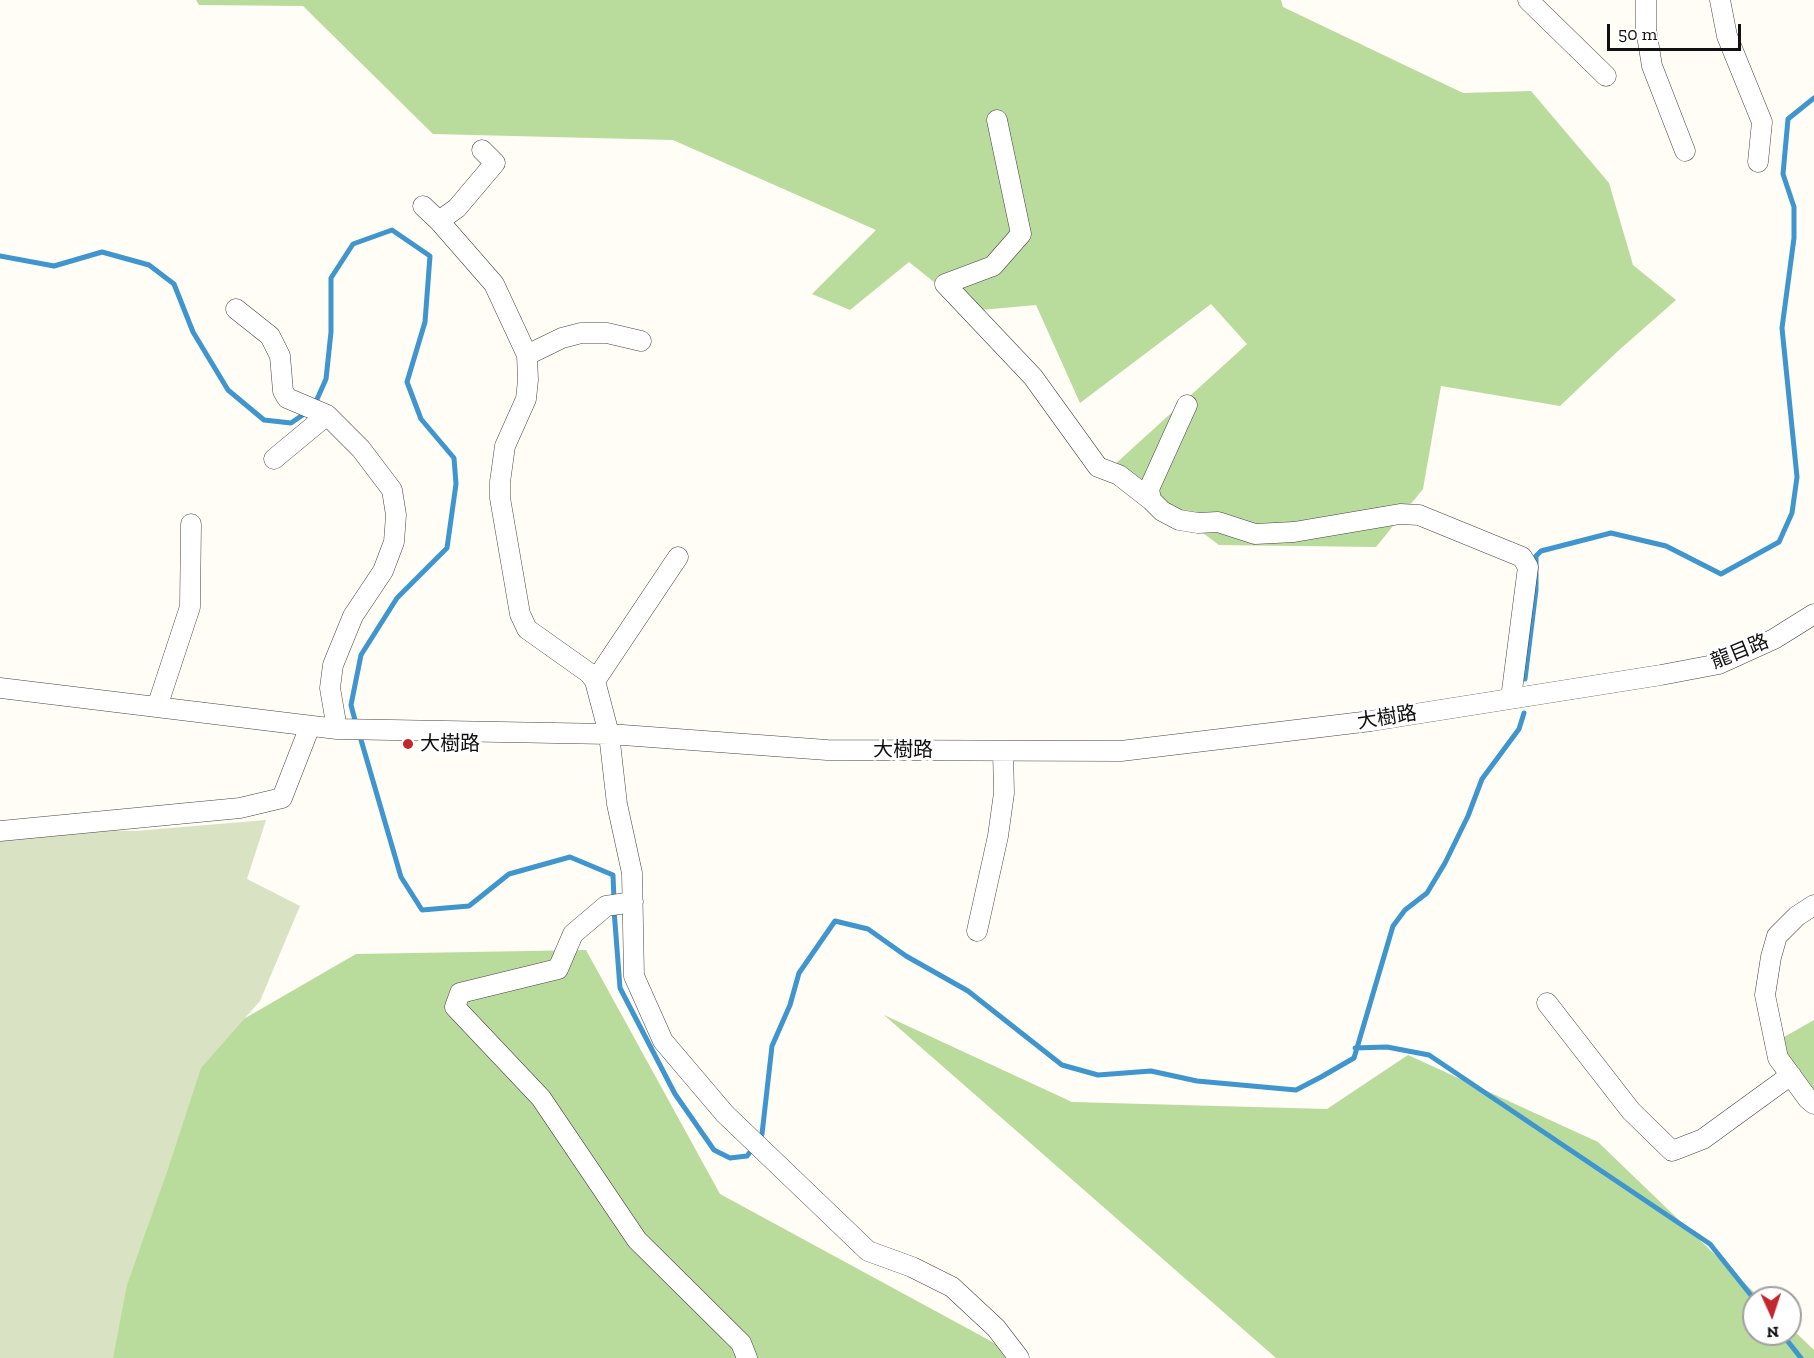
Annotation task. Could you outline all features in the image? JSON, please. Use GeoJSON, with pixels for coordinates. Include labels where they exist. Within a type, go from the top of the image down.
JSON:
{"type":"FeatureCollection","features":[{"type":"Feature","properties":{"kind":"street"},"geometry":{"type":"LineString","coordinates":[[1528,0],[1606,76]]}},
{"type":"Feature","properties":{"kind":"street"},"geometry":{"type":"LineString","coordinates":[[1646,0],[1646,29],[1652,66],[1685,151]]}},
{"type":"Feature","properties":{"kind":"street"},"geometry":{"type":"LineString","coordinates":[[1720,0],[1726,36],[1762,122],[1758,162]]}},
{"type":"Feature","properties":{"kind":"street"},"geometry":{"type":"LineString","coordinates":[[997,120],[1021,234],[993,266],[945,284],[1034,377],[1098,467],[1119,475],[1162,511],[1179,520],[1198,523],[1218,522],[1255,534],[1294,532],[1400,514],[1419,515],[1522,557],[1528,567],[1511,698]]}},
{"type":"Feature","properties":{"kind":"street"},"geometry":{"type":"LineString","coordinates":[[439,221],[457,208],[495,163],[482,150]]}},
{"type":"Feature","properties":{"kind":"street"},"geometry":{"type":"LineString","coordinates":[[423,206],[494,284],[527,355],[526,399],[505,446],[500,482],[500,498],[520,614],[527,629],[589,673],[595,681],[609,734],[617,804],[632,873],[634,976],[663,1041],[726,1114],[868,1251],[912,1267],[952,1287],[996,1328],[1018,1358]]}},
{"type":"Feature","properties":{"kind":"street"},"geometry":{"type":"LineString","coordinates":[[236,309],[270,336],[280,356],[283,391],[287,398],[327,415],[361,449],[392,490],[396,515],[394,542],[383,571],[353,616],[333,665],[330,688],[337,729]]}},
{"type":"Feature","properties":{"kind":"street"},"geometry":{"type":"LineString","coordinates":[[527,355],[562,338],[581,333],[607,333],[641,341]]}},
{"type":"Feature","properties":{"kind":"street"},"geometry":{"type":"LineString","coordinates":[[1151,500],[1149,489],[1187,405]]}},
{"type":"Feature","properties":{"kind":"street"},"geometry":{"type":"LineString","coordinates":[[274,459],[327,415]]}},
{"type":"Feature","properties":{"kind":"street"},"geometry":{"type":"LineString","coordinates":[[157,707],[190,607],[191,524]]}},
{"type":"Feature","properties":{"kind":"street"},"geometry":{"type":"LineString","coordinates":[[595,681],[678,557]]}},
{"type":"Feature","properties":{"kind":"street","name":"龍目路"},"geometry":{"type":"LineString","coordinates":[[1661,675],[1719,664],[1774,639],[1814,615]]}},
{"type":"Feature","properties":{"kind":"street","name":"大樹路"},"geometry":{"type":"LineString","coordinates":[[0,688],[337,729],[609,734],[827,750],[1121,752],[1371,721],[1661,675]]}},
{"type":"Feature","properties":{"kind":"street"},"geometry":{"type":"LineString","coordinates":[[0,831],[240,808],[282,798],[310,726]]}},
{"type":"Feature","properties":{"kind":"street"},"geometry":{"type":"LineString","coordinates":[[977,931],[998,836],[1004,793],[1003,751]]}},
{"type":"Feature","properties":{"kind":"street"},"geometry":{"type":"LineString","coordinates":[[633,902],[606,906],[573,934],[558,969],[460,993],[456,1007],[541,1098],[637,1240],[741,1343],[747,1358]]}},
{"type":"Feature","properties":{"kind":"street"},"geometry":{"type":"LineString","coordinates":[[1814,905],[1797,916],[1777,936],[1765,995],[1778,1058],[1814,1104]]}},
{"type":"Feature","properties":{"kind":"street"},"geometry":{"type":"LineString","coordinates":[[1547,1003],[1631,1111],[1672,1151],[1703,1139],[1791,1075]]}},
{"type":"Feature","properties":{"kind":"green space"},"geometry":{"type":"Polygon","coordinates":[[[196,0],[1281,0],[1283,7],[1463,93],[1531,91],[1609,183],[1633,265],[1676,300],[1560,406],[1441,386],[1423,489],[1376,547],[1219,545],[1113,466],[1247,344],[1211,304],[1080,403],[1036,305],[970,311],[909,262],[850,310],[812,294],[876,230],[673,140],[433,134],[303,6],[199,5],[196,0]]]}},
{"type":"Feature","properties":{"kind":"green space"},"geometry":{"type":"Polygon","coordinates":[[[266,820],[247,879],[300,906],[260,1001],[201,1068],[127,1285],[113,1358],[0,1358],[0,834],[135,831],[266,820]]]}},
{"type":"Feature","properties":{"kind":"green space"},"geometry":{"type":"Polygon","coordinates":[[[586,950],[720,1194],[998,1345],[1010,1358],[0,1358],[0,1160],[356,954],[586,950]]]}},
{"type":"Feature","properties":{"kind":"green space"},"geometry":{"type":"Polygon","coordinates":[[[884,1015],[1072,1102],[1327,1109],[1408,1055],[1598,1142],[1748,1286],[1742,1286],[1742,1346],[1802,1346],[1802,1338],[1814,1350],[1814,1358],[1276,1358],[884,1015]]]}},
{"type":"Feature","properties":{"kind":"green space"},"geometry":{"type":"Polygon","coordinates":[[[1814,1020],[1814,1096],[1770,1045],[1814,1020]]]}},
{"type":"Feature","properties":{"kind":"waterway"},"geometry":{"type":"LineString","coordinates":[[1525,679],[1536,590],[1536,556],[1541,551],[1611,533],[1666,546],[1721,574],[1779,542],[1792,513],[1797,477],[1782,328],[1794,238],[1794,207],[1783,174],[1788,119],[1814,98]]}},
{"type":"Feature","properties":{"kind":"waterway"},"geometry":{"type":"LineString","coordinates":[[314,406],[326,379],[331,332],[331,278],[353,244],[392,230],[430,256],[425,322],[407,382],[421,419],[454,458],[456,484],[447,548],[397,598],[361,655],[351,705],[356,724]]}},
{"type":"Feature","properties":{"kind":"waterway"},"geometry":{"type":"LineString","coordinates":[[0,256],[54,266],[102,252],[149,265],[174,284],[193,332],[228,390],[264,420],[291,423],[307,412]]}},
{"type":"Feature","properties":{"kind":"waterway"},"geometry":{"type":"LineString","coordinates":[[758,1140],[762,1134],[772,1046],[790,1005],[799,973],[835,921],[868,929],[906,956],[968,991],[1062,1065],[1098,1075],[1151,1071],[1197,1081],[1296,1090],[1321,1077],[1354,1058],[1393,926],[1405,910],[1427,893],[1468,816],[1482,779],[1519,729],[1524,713]]}},
{"type":"Feature","properties":{"kind":"waterway"},"geometry":{"type":"LineString","coordinates":[[359,733],[401,877],[422,910],[469,906],[509,874],[570,857],[613,875],[614,900]]}},
{"type":"Feature","properties":{"kind":"waterway"},"geometry":{"type":"LineString","coordinates":[[614,910],[620,988],[675,1094],[714,1150],[730,1158],[747,1156],[753,1148]]}},
{"type":"Feature","properties":{"kind":"waterway"},"geometry":{"type":"LineString","coordinates":[[1355,1048],[1387,1047],[1429,1055],[1710,1244],[1744,1286]]}},
{"type":"Feature","properties":{"kind":"waterway"},"geometry":{"type":"LineString","coordinates":[[1792,1346],[1801,1358]]}},
{"type":"Feature","properties":{"kind":"place","name":"大樹路"},"geometry":{"type":"Point","coordinates":[408,744]}}]}
